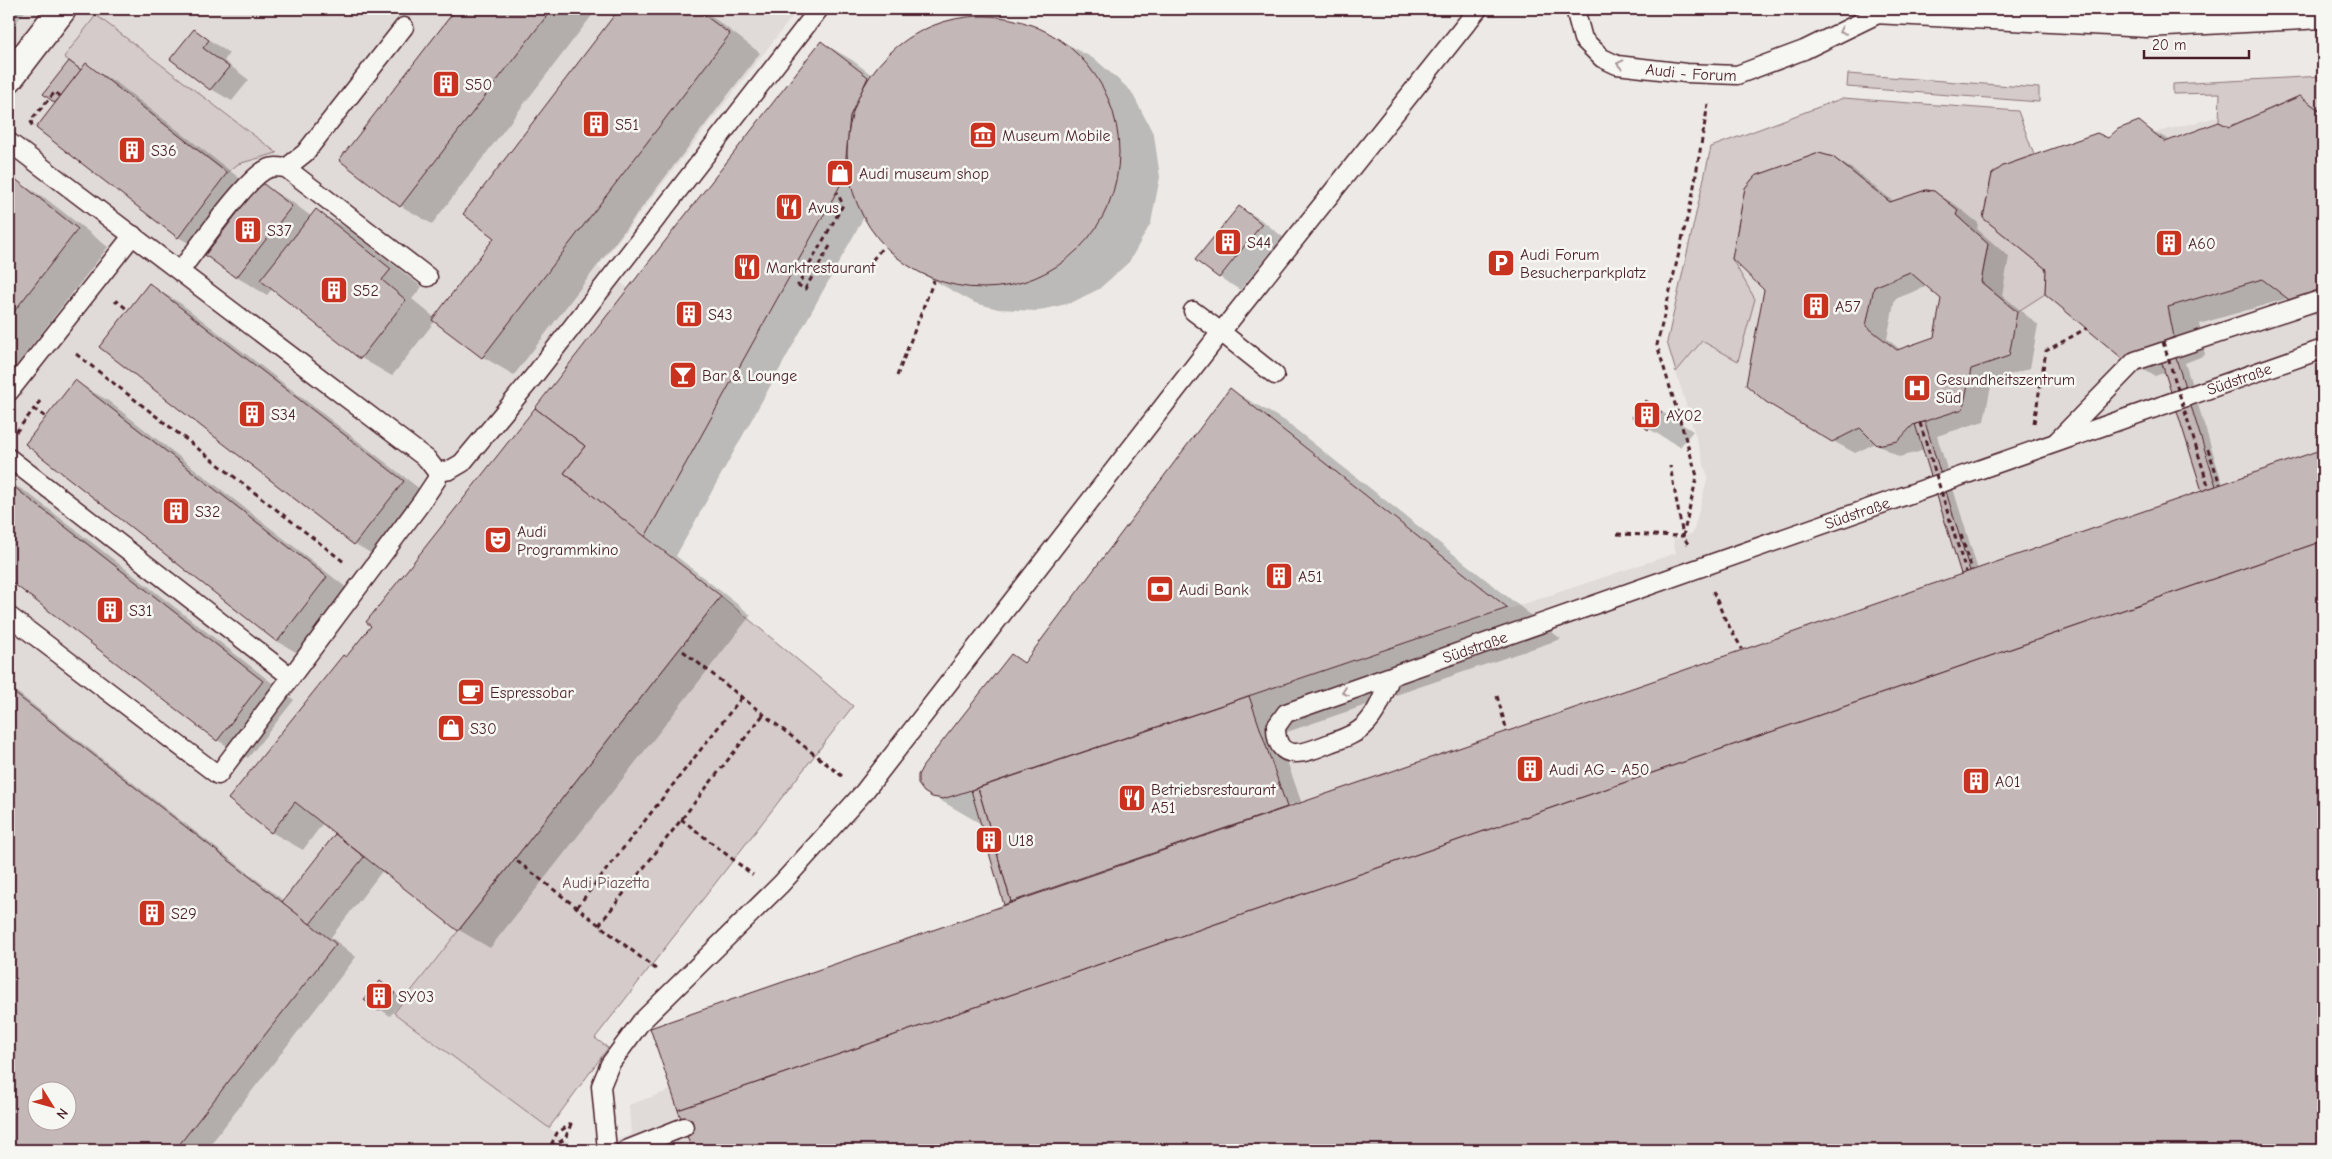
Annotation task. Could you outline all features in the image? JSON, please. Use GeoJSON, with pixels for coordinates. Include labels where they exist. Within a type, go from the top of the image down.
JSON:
{"type":"FeatureCollection","features":[{"type":"Feature","properties":{"kind":"main road"},"geometry":{"type":"LineString","coordinates":[[9,78],[62,9]]}},
{"type":"Feature","properties":{"kind":"main road"},"geometry":{"type":"LineString","coordinates":[[1880,9],[2147,23],[2323,14]]}},
{"type":"Feature","properties":{"kind":"lane"},"geometry":{"type":"LineString","coordinates":[[437,472],[450,470],[462,463],[534,376],[819,9]]}},
{"type":"Feature","properties":{"kind":"lane"},"geometry":{"type":"LineString","coordinates":[[608,1150],[601,1086],[610,1064],[641,1022],[781,884],[864,792],[1221,332],[1478,9]]}},
{"type":"Feature","properties":{"kind":"lane","name":"Audi - Forum"},"geometry":{"type":"LineString","coordinates":[[1575,9],[1583,39],[1602,58],[1617,65],[1686,73],[1737,75],[1804,50],[1880,9]]}},
{"type":"Feature","properties":{"kind":"lane"},"geometry":{"type":"LineString","coordinates":[[286,168],[305,153],[404,27]]}},
{"type":"Feature","properties":{"kind":"lane"},"geometry":{"type":"LineString","coordinates":[[9,142],[427,459],[437,472],[437,479],[425,498],[218,775],[9,616]]}},
{"type":"Feature","properties":{"kind":"lane"},"geometry":{"type":"LineString","coordinates":[[180,271],[253,179],[267,169],[276,166],[286,168],[428,277]]}},
{"type":"Feature","properties":{"kind":"lane"},"geometry":{"type":"LineString","coordinates":[[9,392],[133,235]]}},
{"type":"Feature","properties":{"kind":"lane"},"geometry":{"type":"LineString","coordinates":[[2054,443],[2135,361],[2323,299]]}},
{"type":"Feature","properties":{"kind":"lane"},"geometry":{"type":"LineString","coordinates":[[1193,311],[1275,375]]}},
{"type":"Feature","properties":{"kind":"lane","name":"Südstraße"},"geometry":{"type":"LineString","coordinates":[[1391,676],[1372,716],[1363,727],[1352,735],[1302,754],[1289,752],[1279,742],[1276,727],[1278,721],[1286,713],[1702,566],[2323,349]]}},
{"type":"Feature","properties":{"kind":"lane"},"geometry":{"type":"LineString","coordinates":[[9,458],[291,677]]}},
{"type":"Feature","properties":{"kind":"lane"},"geometry":{"type":"LineString","coordinates":[[626,1150],[684,1126]]}},
{"type":"Feature","properties":{"kind":"path"},"geometry":{"type":"LineString","coordinates":[[33,130],[31,120],[55,92],[60,96]]}},
{"type":"Feature","properties":{"kind":"path"},"geometry":{"type":"LineString","coordinates":[[1682,536],[1697,476],[1657,345],[1692,198],[1708,104]]}},
{"type":"Feature","properties":{"kind":"path"},"geometry":{"type":"LineString","coordinates":[[830,246],[804,289],[798,285],[843,205],[837,192]]}},
{"type":"Feature","properties":{"kind":"path"},"geometry":{"type":"LineString","coordinates":[[861,274],[884,247]]}},
{"type":"Feature","properties":{"kind":"path"},"geometry":{"type":"LineString","coordinates":[[897,376],[934,280]]}},
{"type":"Feature","properties":{"kind":"path"},"geometry":{"type":"LineString","coordinates":[[111,309],[117,301],[128,310]]}},
{"type":"Feature","properties":{"kind":"path"},"geometry":{"type":"LineString","coordinates":[[2029,452],[2046,351],[2087,328]]}},
{"type":"Feature","properties":{"kind":"path"},"geometry":{"type":"LineString","coordinates":[[2162,342],[2209,488]]}},
{"type":"Feature","properties":{"kind":"path"},"geometry":{"type":"LineString","coordinates":[[82,347],[76,354],[345,562]]}},
{"type":"Feature","properties":{"kind":"path"},"geometry":{"type":"LineString","coordinates":[[14,434],[46,393]]}},
{"type":"Feature","properties":{"kind":"path"},"geometry":{"type":"LineString","coordinates":[[34,408],[46,417]]}},
{"type":"Feature","properties":{"kind":"path"},"geometry":{"type":"LineString","coordinates":[[1920,423],[1966,572]]}},
{"type":"Feature","properties":{"kind":"path"},"geometry":{"type":"LineString","coordinates":[[2208,448],[2220,484]]}},
{"type":"Feature","properties":{"kind":"path"},"geometry":{"type":"LineString","coordinates":[[1670,466],[1682,536]]}},
{"type":"Feature","properties":{"kind":"path"},"geometry":{"type":"LineString","coordinates":[[1617,534],[1682,536]]}},
{"type":"Feature","properties":{"kind":"path"},"geometry":{"type":"LineString","coordinates":[[1961,535],[1972,570]]}},
{"type":"Feature","properties":{"kind":"path"},"geometry":{"type":"LineString","coordinates":[[1702,566],[1724,617],[1742,649]]}},
{"type":"Feature","properties":{"kind":"path"},"geometry":{"type":"LineString","coordinates":[[684,651],[763,715],[864,792]]}},
{"type":"Feature","properties":{"kind":"path"},"geometry":{"type":"LineString","coordinates":[[1497,696],[1507,731]]}},
{"type":"Feature","properties":{"kind":"path"},"geometry":{"type":"LineString","coordinates":[[577,908],[742,697]]}},
{"type":"Feature","properties":{"kind":"path"},"geometry":{"type":"LineString","coordinates":[[599,925],[763,715]]}},
{"type":"Feature","properties":{"kind":"path"},"geometry":{"type":"LineString","coordinates":[[680,819],[733,861]]}},
{"type":"Feature","properties":{"kind":"path"},"geometry":{"type":"LineString","coordinates":[[518,861],[651,965]]}},
{"type":"Feature","properties":{"kind":"path"},"geometry":{"type":"LineString","coordinates":[[571,1124],[565,1139],[548,1149],[557,1133],[571,1124]]}},
{"type":"Feature","properties":{"kind":"shaded area"},"geometry":{"type":"Polygon","coordinates":[[[28,9],[798,9],[598,267],[628,288],[366,622],[371,626],[346,657],[342,655],[229,799],[295,802],[458,931],[394,1013],[579,1150],[9,1150],[9,34],[28,9]]]}},
{"type":"Feature","properties":{"kind":"shaded area"},"geometry":{"type":"Polygon","coordinates":[[[2300,96],[2323,113],[2323,1150],[588,1150],[631,1135],[629,1105],[671,1090],[650,1028],[1004,905],[971,790],[1012,902],[1287,807],[1249,696],[1676,553],[1673,540],[1693,533],[1708,477],[1667,342],[1711,147],[1843,98],[1930,105],[1992,174],[2300,96]]]}},
{"type":"Feature","properties":{"kind":"green space"},"geometry":{"type":"Polygon","coordinates":[[[96,15],[277,153],[238,164],[227,173],[86,64],[81,70],[64,57],[96,15]]]}},
{"type":"Feature","properties":{"kind":"green space"},"geometry":{"type":"Polygon","coordinates":[[[1848,74],[2039,88],[2039,102],[1847,87],[1848,74]]]}},
{"type":"Feature","properties":{"kind":"green space"},"geometry":{"type":"Polygon","coordinates":[[[2323,76],[2323,113],[2299,96],[2229,127],[2219,122],[2220,93],[2173,94],[2173,84],[2323,76]]]}},
{"type":"Feature","properties":{"kind":"green space"},"geometry":{"type":"Polygon","coordinates":[[[1843,98],[2018,111],[2034,155],[2003,166],[1992,174],[1983,218],[2046,269],[2045,294],[2017,312],[1981,282],[1988,244],[1956,215],[1957,209],[1934,191],[1926,190],[1890,202],[1833,157],[1819,153],[1755,176],[1745,188],[1732,259],[1755,299],[1738,361],[1702,341],[1676,372],[1667,342],[1711,147],[1843,98]]]}},
{"type":"Feature","properties":{"kind":"green space","name":"Audi Piazetta"},"geometry":{"type":"Polygon","coordinates":[[[721,596],[853,706],[595,1038],[608,1048],[549,1128],[394,1013],[721,596]]]}},
{"type":"Feature","properties":{"kind":"building","name":"S50"},"geometry":{"type":"Polygon","coordinates":[[[456,9],[552,9],[400,207],[339,160],[456,9]]]}},
{"type":"Feature","properties":{"kind":"building","name":"S51"},"geometry":{"type":"Polygon","coordinates":[[[619,9],[696,9],[730,34],[482,358],[432,320],[494,238],[463,214],[619,9]]]}},
{"type":"Feature","properties":{"kind":"building","name":"Museum Mobile"},"geometry":{"type":"Polygon","coordinates":[[[970,16],[996,16],[1010,18],[1035,26],[1059,39],[1079,56],[1096,76],[1109,100],[1117,125],[1119,152],[1117,179],[1109,204],[1096,228],[1079,248],[1059,265],[1035,278],[1010,286],[970,288],[943,282],[919,272],[897,257],[878,238],[863,216],[853,192],[847,165],[847,139],[853,112],[863,88],[878,66],[897,47],[919,32],[943,22],[970,16]]]}},
{"type":"Feature","properties":{"kind":"building"},"geometry":{"type":"Polygon","coordinates":[[[194,29],[209,40],[203,48],[229,67],[210,90],[170,59],[194,29]]]}},
{"type":"Feature","properties":{"kind":"building","name":"S43"},"geometry":{"type":"Polygon","coordinates":[[[821,41],[868,77],[850,116],[846,157],[847,173],[645,537],[564,473],[585,446],[535,408],[821,41]]]}},
{"type":"Feature","properties":{"kind":"building"},"geometry":{"type":"Polygon","coordinates":[[[69,61],[81,70],[55,103],[43,94],[69,61]]]}},
{"type":"Feature","properties":{"kind":"building","name":"S36"},"geometry":{"type":"Polygon","coordinates":[[[86,63],[227,173],[178,238],[36,128],[86,63]]]}},
{"type":"Feature","properties":{"kind":"building","name":"A60"},"geometry":{"type":"Polygon","coordinates":[[[2300,96],[2323,113],[2323,291],[2292,302],[2262,279],[2168,307],[2174,337],[2123,359],[2045,294],[2046,269],[1983,218],[1992,174],[2003,166],[2097,133],[2108,138],[2118,129],[2139,121],[2165,142],[2219,122],[2229,127],[2300,96]]]}},
{"type":"Feature","properties":{"kind":"building","name":"A57"},"geometry":{"type":"Polygon","coordinates":[[[1819,153],[1833,157],[1890,202],[1926,190],[1934,191],[1958,210],[1956,215],[1988,244],[1981,282],[2017,312],[2009,356],[1971,369],[1963,409],[1913,425],[1898,441],[1877,445],[1860,428],[1832,442],[1766,402],[1746,385],[1764,290],[1732,259],[1745,188],[1755,176],[1819,153]],[[1910,272],[1874,287],[1866,326],[1897,350],[1934,337],[1941,299],[1910,272]]]}},
{"type":"Feature","properties":{"kind":"building"},"geometry":{"type":"Polygon","coordinates":[[[14,178],[78,229],[9,318],[9,185],[14,178]]]}},
{"type":"Feature","properties":{"kind":"building","name":"S37"},"geometry":{"type":"Polygon","coordinates":[[[261,182],[292,206],[236,278],[205,255],[261,182]]]}},
{"type":"Feature","properties":{"kind":"building","name":"S44"},"geometry":{"type":"Polygon","coordinates":[[[1239,206],[1262,224],[1219,278],[1195,260],[1239,206]]]}},
{"type":"Feature","properties":{"kind":"building","name":"S52"},"geometry":{"type":"Polygon","coordinates":[[[316,209],[391,269],[382,280],[406,300],[360,359],[260,280],[316,209]]]}},
{"type":"Feature","properties":{"kind":"building","name":"S34"},"geometry":{"type":"Polygon","coordinates":[[[149,283],[404,481],[354,545],[99,347],[149,283]]]}},
{"type":"Feature","properties":{"kind":"building"},"geometry":{"type":"Polygon","coordinates":[[[2170,339],[2216,486],[2202,491],[2156,344],[2170,339]]]}},
{"type":"Feature","properties":{"kind":"building","name":"S32"},"geometry":{"type":"Polygon","coordinates":[[[75,380],[327,577],[277,642],[25,444],[75,380]]]}},
{"type":"Feature","properties":{"kind":"building","name":"A51"},"geometry":{"type":"Polygon","coordinates":[[[1230,388],[1508,608],[943,799],[932,797],[924,792],[918,784],[918,775],[923,766],[1011,654],[1024,663],[1230,388]]]}},
{"type":"Feature","properties":{"kind":"building","name":"AY02"},"geometry":{"type":"Polygon","coordinates":[[[1646,400],[1662,412],[1648,430],[1632,417],[1646,400]]]}},
{"type":"Feature","properties":{"kind":"building","name":"S30"},"geometry":{"type":"Polygon","coordinates":[[[535,408],[585,446],[564,473],[721,596],[458,931],[295,802],[271,833],[228,799],[343,655],[346,657],[371,626],[366,622],[535,408]]]}},
{"type":"Feature","properties":{"kind":"building"},"geometry":{"type":"Polygon","coordinates":[[[1925,422],[1970,571],[1961,574],[1915,424],[1925,422]]]}},
{"type":"Feature","properties":{"kind":"building","name":"Audi AG - A50"},"geometry":{"type":"Polygon","coordinates":[[[2323,449],[2323,541],[678,1110],[650,1028],[2323,449]]]}},
{"type":"Feature","properties":{"kind":"building","name":"S31"},"geometry":{"type":"Polygon","coordinates":[[[9,483],[263,681],[217,741],[9,580],[9,483]]]}},
{"type":"Feature","properties":{"kind":"building","name":"A01"},"geometry":{"type":"Polygon","coordinates":[[[2323,541],[2323,1150],[692,1150],[678,1110],[2323,541]]]}},
{"type":"Feature","properties":{"kind":"building","name":"S29"},"geometry":{"type":"Polygon","coordinates":[[[9,689],[336,944],[175,1150],[9,1150],[9,689]]]}},
{"type":"Feature","properties":{"kind":"building","name":"Betriebsrestaurant A51"},"geometry":{"type":"Polygon","coordinates":[[[1249,696],[1287,807],[1011,902],[978,788],[1249,696]]]}},
{"type":"Feature","properties":{"kind":"building","name":"U18"},"geometry":{"type":"Polygon","coordinates":[[[978,788],[1011,902],[1004,905],[971,790],[978,788]]]}},
{"type":"Feature","properties":{"kind":"building"},"geometry":{"type":"Polygon","coordinates":[[[335,834],[364,857],[310,924],[282,902],[335,834]]]}},
{"type":"Feature","properties":{"kind":"building","name":"SY03"},"geometry":{"type":"Polygon","coordinates":[[[380,981],[395,993],[379,1011],[364,1000],[380,981]]]}},
{"type":"Feature","properties":{"kind":"building"},"geometry":{"type":"Polygon","coordinates":[[[691,1146],[692,1150],[678,1150],[691,1146]]]}},
{"type":"Feature","properties":{"kind":"place","name":"S50"},"geometry":{"type":"Point","coordinates":[446,84]}},
{"type":"Feature","properties":{"kind":"place","name":"S51"},"geometry":{"type":"Point","coordinates":[596,124]}},
{"type":"Feature","properties":{"kind":"place","name":"Museum Mobile"},"geometry":{"type":"Point","coordinates":[983,135]}},
{"type":"Feature","properties":{"kind":"place","name":"S36"},"geometry":{"type":"Point","coordinates":[132,150]}},
{"type":"Feature","properties":{"kind":"place","name":"Audi museum shop"},"geometry":{"type":"Point","coordinates":[840,173]}},
{"type":"Feature","properties":{"kind":"place","name":"Avus"},"geometry":{"type":"Point","coordinates":[789,207]}},
{"type":"Feature","properties":{"kind":"place","name":"S37"},"geometry":{"type":"Point","coordinates":[248,230]}},
{"type":"Feature","properties":{"kind":"place","name":"S44"},"geometry":{"type":"Point","coordinates":[1228,242]}},
{"type":"Feature","properties":{"kind":"place","name":"A60"},"geometry":{"type":"Point","coordinates":[2169,243]}},
{"type":"Feature","properties":{"kind":"place","name":"Audi Forum Besucherparkplatz"},"geometry":{"type":"Point","coordinates":[1501,263]}},
{"type":"Feature","properties":{"kind":"place","name":"Marktrestaurant"},"geometry":{"type":"Point","coordinates":[747,267]}},
{"type":"Feature","properties":{"kind":"place","name":"S52"},"geometry":{"type":"Point","coordinates":[334,290]}},
{"type":"Feature","properties":{"kind":"place","name":"A57"},"geometry":{"type":"Point","coordinates":[1816,306]}},
{"type":"Feature","properties":{"kind":"place","name":"S43"},"geometry":{"type":"Point","coordinates":[689,314]}},
{"type":"Feature","properties":{"kind":"place","name":"Bar & Lounge"},"geometry":{"type":"Point","coordinates":[683,375]}},
{"type":"Feature","properties":{"kind":"place","name":"Gesundheitszentrum Süd"},"geometry":{"type":"Point","coordinates":[1917,388]}},
{"type":"Feature","properties":{"kind":"place","name":"S34"},"geometry":{"type":"Point","coordinates":[252,414]}},
{"type":"Feature","properties":{"kind":"place","name":"AY02"},"geometry":{"type":"Point","coordinates":[1647,415]}},
{"type":"Feature","properties":{"kind":"place","name":"S32"},"geometry":{"type":"Point","coordinates":[176,511]}},
{"type":"Feature","properties":{"kind":"place","name":"Audi Programmkino"},"geometry":{"type":"Point","coordinates":[498,540]}},
{"type":"Feature","properties":{"kind":"place","name":"A51"},"geometry":{"type":"Point","coordinates":[1279,576]}},
{"type":"Feature","properties":{"kind":"place","name":"Audi Bank"},"geometry":{"type":"Point","coordinates":[1160,589]}},
{"type":"Feature","properties":{"kind":"place","name":"S31"},"geometry":{"type":"Point","coordinates":[110,610]}},
{"type":"Feature","properties":{"kind":"place","name":"Espressobar"},"geometry":{"type":"Point","coordinates":[471,692]}},
{"type":"Feature","properties":{"kind":"place","name":"S30"},"geometry":{"type":"Point","coordinates":[451,728]}},
{"type":"Feature","properties":{"kind":"place","name":"Audi AG - A50"},"geometry":{"type":"Point","coordinates":[1530,769]}},
{"type":"Feature","properties":{"kind":"place","name":"A01"},"geometry":{"type":"Point","coordinates":[1976,781]}},
{"type":"Feature","properties":{"kind":"place","name":"Betriebsrestaurant A51"},"geometry":{"type":"Point","coordinates":[1132,798]}},
{"type":"Feature","properties":{"kind":"place","name":"U18"},"geometry":{"type":"Point","coordinates":[989,840]}},
{"type":"Feature","properties":{"kind":"place","name":"S29"},"geometry":{"type":"Point","coordinates":[152,913]}},
{"type":"Feature","properties":{"kind":"place","name":"SY03"},"geometry":{"type":"Point","coordinates":[379,996]}}]}
